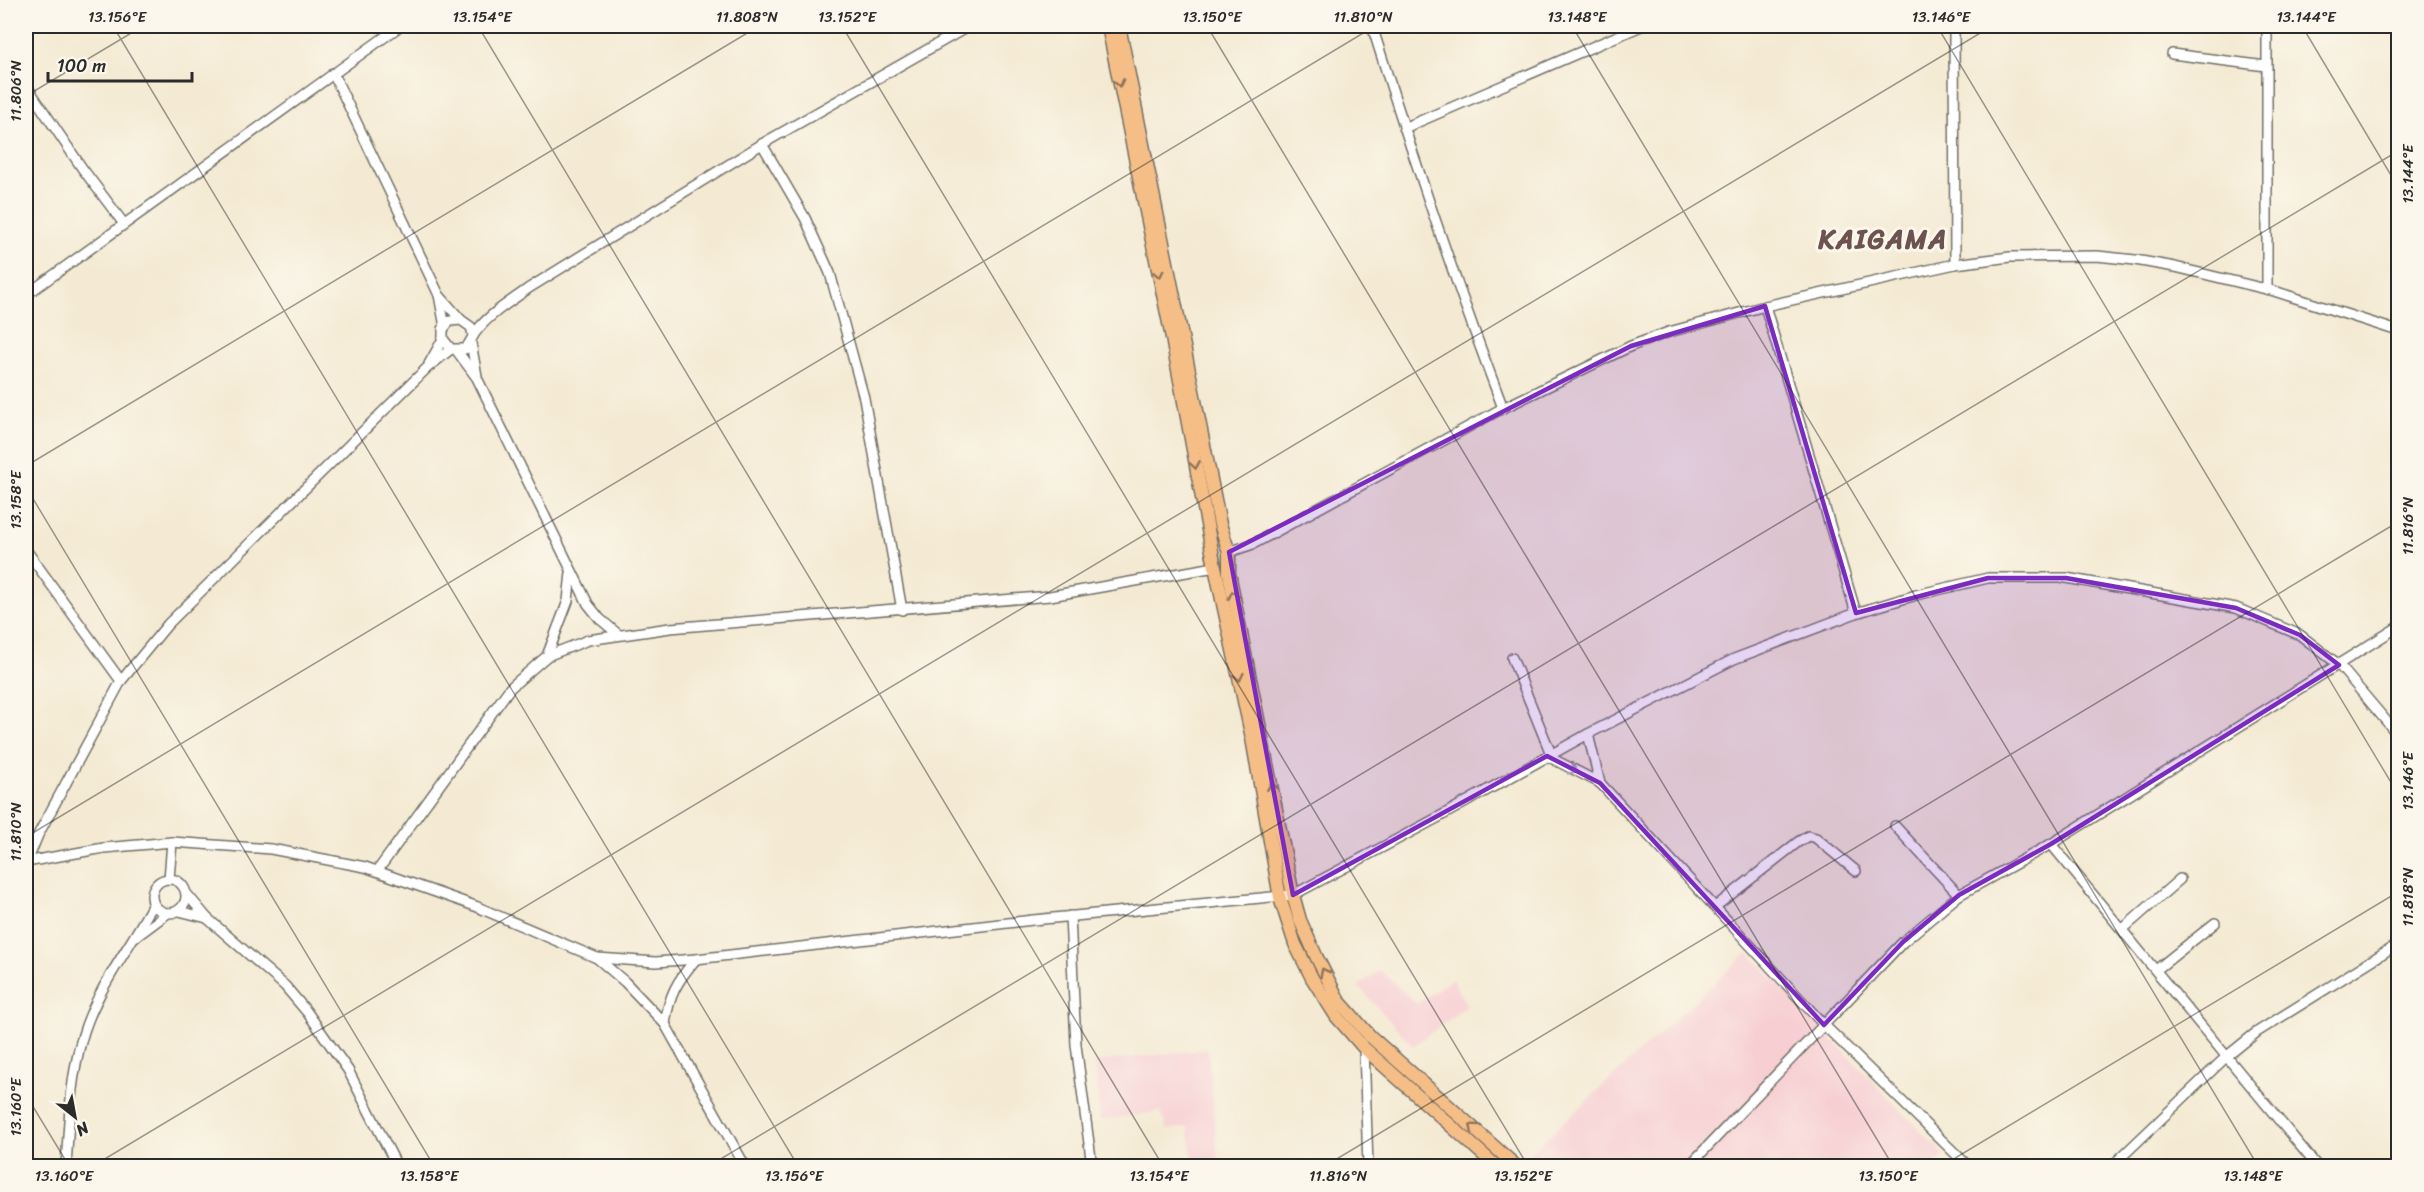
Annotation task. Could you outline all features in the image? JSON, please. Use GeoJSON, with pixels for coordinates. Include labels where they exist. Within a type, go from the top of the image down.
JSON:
{"type":"FeatureCollection","features":[{"type":"Feature","properties":{"kind":"main road"},"geometry":{"type":"LineString","coordinates":[[1108,26],[1172,338],[1215,567],[1252,738],[1280,898],[1295,944],[1312,978],[1336,1016],[1364,1048],[1496,1167]]}},
{"type":"Feature","properties":{"kind":"main road"},"geometry":{"type":"LineString","coordinates":[[1119,26],[1220,524],[1229,552],[1229,573],[1293,895],[1300,920],[1339,1001],[1370,1036],[1516,1167]]}},
{"type":"Feature","properties":{"kind":"street"},"geometry":{"type":"LineString","coordinates":[[26,295],[400,26]]}},
{"type":"Feature","properties":{"kind":"street"},"geometry":{"type":"LineString","coordinates":[[26,862],[38,835],[121,681],[168,624],[427,368],[454,350],[465,349],[495,312],[529,288],[762,144],[969,26]]}},
{"type":"Feature","properties":{"kind":"street"},"geometry":{"type":"LineString","coordinates":[[1372,26],[1468,316],[1503,408]]}},
{"type":"Feature","properties":{"kind":"street"},"geometry":{"type":"LineString","coordinates":[[1404,128],[1641,26]]}},
{"type":"Feature","properties":{"kind":"street"},"geometry":{"type":"LineString","coordinates":[[1954,26],[1956,264]]}},
{"type":"Feature","properties":{"kind":"street"},"geometry":{"type":"LineString","coordinates":[[2267,26],[2267,289]]}},
{"type":"Feature","properties":{"kind":"street"},"geometry":{"type":"LineString","coordinates":[[2172,54],[2266,66]]}},
{"type":"Feature","properties":{"kind":"street"},"geometry":{"type":"LineString","coordinates":[[333,73],[439,295],[445,327],[442,339],[427,368]]}},
{"type":"Feature","properties":{"kind":"street"},"geometry":{"type":"LineString","coordinates":[[26,85],[124,224]]}},
{"type":"Feature","properties":{"kind":"street"},"geometry":{"type":"LineString","coordinates":[[762,144],[805,218],[830,273],[864,398],[902,610]]}},
{"type":"Feature","properties":{"kind":"street"},"geometry":{"type":"LineString","coordinates":[[1229,552],[1253,544],[1503,408],[1631,346],[1669,332],[1765,306],[1956,264],[2010,257],[2106,257],[2175,267],[2267,289],[2398,331]]}},
{"type":"Feature","properties":{"kind":"street"},"geometry":{"type":"LineString","coordinates":[[439,295],[471,327],[477,378]]}},
{"type":"Feature","properties":{"kind":"street"},"geometry":{"type":"LineString","coordinates":[[1765,306],[1856,614]]}},
{"type":"Feature","properties":{"kind":"street"},"geometry":{"type":"LineString","coordinates":[[445,327],[450,321],[464,322],[495,312]]}},
{"type":"Feature","properties":{"kind":"street"},"geometry":{"type":"LineString","coordinates":[[442,339],[477,378],[588,604],[600,620],[619,635]]}},
{"type":"Feature","properties":{"kind":"street"},"geometry":{"type":"LineString","coordinates":[[26,550],[121,681]]}},
{"type":"Feature","properties":{"kind":"street"},"geometry":{"type":"LineString","coordinates":[[378,870],[510,687],[547,656],[588,640],[670,628],[1050,596],[1215,567]]}},
{"type":"Feature","properties":{"kind":"street"},"geometry":{"type":"LineString","coordinates":[[547,656],[568,601],[572,573]]}},
{"type":"Feature","properties":{"kind":"street"},"geometry":{"type":"LineString","coordinates":[[597,958],[656,962],[696,959],[1070,916],[1293,895],[1588,734],[1734,659],[1856,614],[1916,595],[1988,578],[2066,578],[2236,608],[2300,635],[2339,665],[2398,735]]}},
{"type":"Feature","properties":{"kind":"street"},"geometry":{"type":"LineString","coordinates":[[1689,1167],[1903,942],[1959,895],[2051,844],[2398,627]]}},
{"type":"Feature","properties":{"kind":"street"},"geometry":{"type":"LineString","coordinates":[[1512,658],[1549,755],[1600,783],[1824,1025],[1968,1167]]}},
{"type":"Feature","properties":{"kind":"street"},"geometry":{"type":"LineString","coordinates":[[1588,734],[1600,783]]}},
{"type":"Feature","properties":{"kind":"street"},"geometry":{"type":"LineString","coordinates":[[1895,826],[1959,895]]}},
{"type":"Feature","properties":{"kind":"street"},"geometry":{"type":"LineString","coordinates":[[1715,907],[1808,836],[1816,838],[1856,871]]}},
{"type":"Feature","properties":{"kind":"street"},"geometry":{"type":"LineString","coordinates":[[26,862],[104,848],[172,842],[271,849],[378,870],[475,906],[597,958],[626,982],[665,1024],[745,1167]]}},
{"type":"Feature","properties":{"kind":"street"},"geometry":{"type":"LineString","coordinates":[[169,879],[172,842]]}},
{"type":"Feature","properties":{"kind":"street"},"geometry":{"type":"LineString","coordinates":[[2051,844],[2317,1167]]}},
{"type":"Feature","properties":{"kind":"street"},"geometry":{"type":"LineString","coordinates":[[66,1167],[73,1080],[82,1037],[100,994],[153,904],[154,887],[169,879],[180,883],[207,918],[285,986],[307,1012],[348,1070],[397,1167]]}},
{"type":"Feature","properties":{"kind":"street"},"geometry":{"type":"LineString","coordinates":[[2123,929],[2180,879]]}},
{"type":"Feature","properties":{"kind":"street"},"geometry":{"type":"LineString","coordinates":[[135,938],[168,914],[178,910],[186,900],[186,893]]}},
{"type":"Feature","properties":{"kind":"street"},"geometry":{"type":"LineString","coordinates":[[153,904],[157,909],[168,914]]}},
{"type":"Feature","properties":{"kind":"street"},"geometry":{"type":"LineString","coordinates":[[178,910],[207,918]]}},
{"type":"Feature","properties":{"kind":"street"},"geometry":{"type":"LineString","coordinates":[[1070,916],[1076,1044],[1092,1167]]}},
{"type":"Feature","properties":{"kind":"street"},"geometry":{"type":"LineString","coordinates":[[2156,970],[2215,923]]}},
{"type":"Feature","properties":{"kind":"street"},"geometry":{"type":"LineString","coordinates":[[2112,1167],[2226,1057],[2290,1010],[2398,944]]}},
{"type":"Feature","properties":{"kind":"street"},"geometry":{"type":"LineString","coordinates":[[665,1024],[668,1004],[679,979],[696,959]]}},
{"type":"Feature","properties":{"kind":"street"},"geometry":{"type":"LineString","coordinates":[[1364,1048],[1368,1167]]}},
{"type":"Feature","properties":{"kind":"highlighted area"},"geometry":{"type":"Polygon","coordinates":[[[1765,306],[1856,613],[1988,578],[2066,578],[2236,608],[2300,635],[2339,665],[2051,844],[1959,895],[1903,942],[1824,1025],[1600,783],[1547,756],[1293,895],[1229,552],[1631,346],[1765,306]]]}},
{"type":"Feature","properties":{"kind":"shaded area"},"geometry":{"type":"Polygon","coordinates":[[[1748,952],[1945,1156],[1933,1166],[1537,1166],[1527,1156],[1748,952]]]}},
{"type":"Feature","properties":{"kind":"shaded area"},"geometry":{"type":"Polygon","coordinates":[[[1380,970],[1417,1004],[1452,979],[1467,1006],[1413,1046],[1358,986],[1380,970]]]}},
{"type":"Feature","properties":{"kind":"shaded area"},"geometry":{"type":"Polygon","coordinates":[[[1208,1049],[1219,1166],[1194,1166],[1188,1127],[1167,1130],[1161,1111],[1100,1121],[1095,1062],[1208,1049]]]}},
{"type":"Feature","properties":{"kind":"district","name":"KAIGAMA"},"geometry":{"type":"Point","coordinates":[1883,239]}}]}
